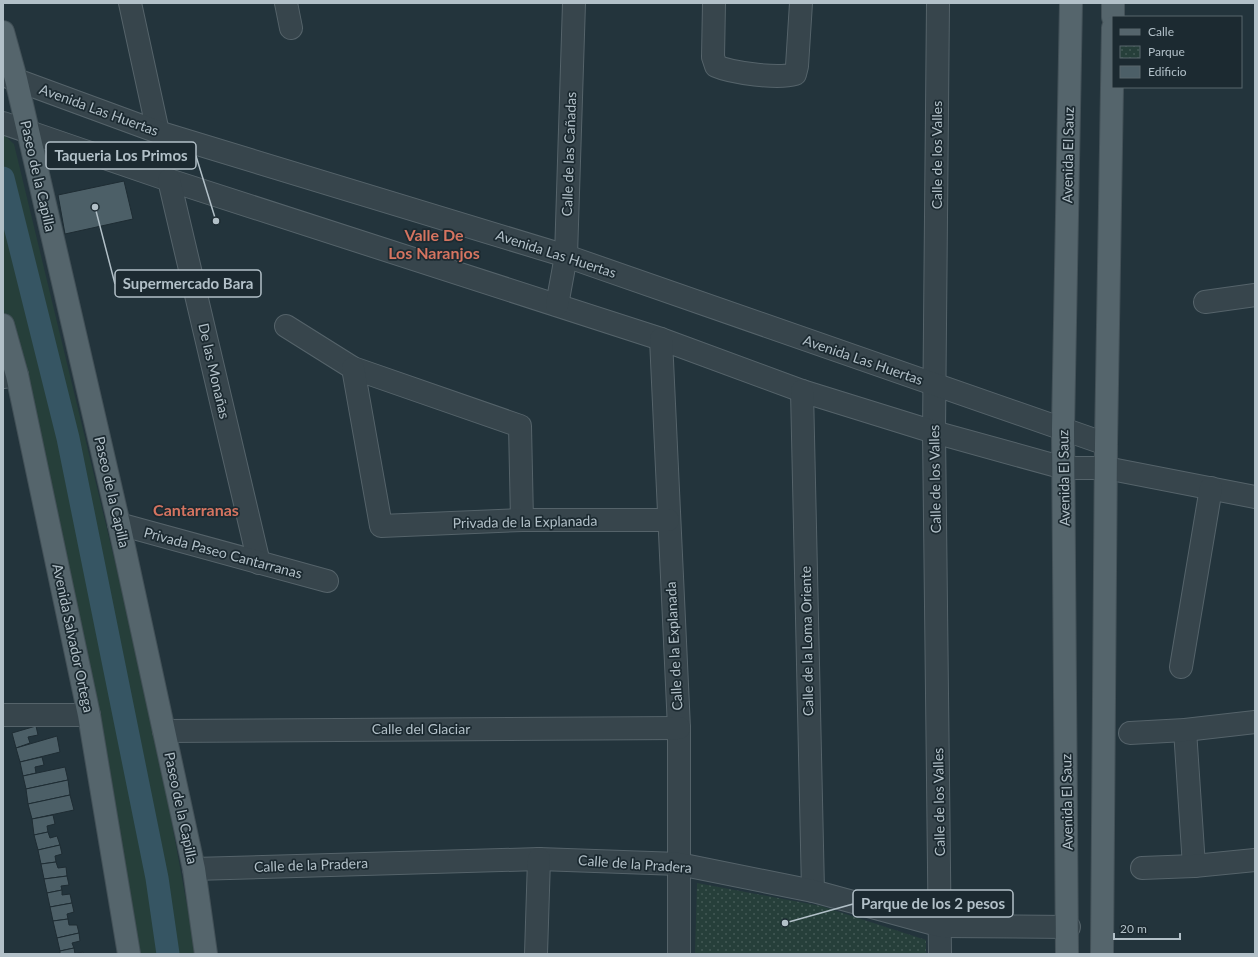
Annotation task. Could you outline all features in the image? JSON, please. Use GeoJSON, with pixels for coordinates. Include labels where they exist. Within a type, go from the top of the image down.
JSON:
{"type":"FeatureCollection","features":[{"type":"Feature","properties":{"kind":"main road","name":"Avenida El Sauz"},"geometry":{"type":"LineString","coordinates":[[1068,954],[1069,927],[1063,429],[1071,3]]}},
{"type":"Feature","properties":{"kind":"main road"},"geometry":{"type":"LineString","coordinates":[[1113,3],[1113,16]]}},
{"type":"Feature","properties":{"kind":"main road","name":"Paseo de la Capilla"},"geometry":{"type":"LineString","coordinates":[[3,32],[10,77],[28,131],[119,524],[194,868],[206,954]]}},
{"type":"Feature","properties":{"kind":"main road"},"geometry":{"type":"LineString","coordinates":[[1102,954],[1106,444],[1112,87]]}},
{"type":"Feature","properties":{"kind":"main road","name":"Avenida Salvador Ortega"},"geometry":{"type":"LineString","coordinates":[[3,325],[10,376],[89,715],[129,954]]}},
{"type":"Feature","properties":{"kind":"street"},"geometry":{"type":"LineString","coordinates":[[130,3],[158,132]]}},
{"type":"Feature","properties":{"kind":"street"},"geometry":{"type":"LineString","coordinates":[[286,3],[291,28]]}},
{"type":"Feature","properties":{"kind":"street","name":"Calle de las Cañadas"},"geometry":{"type":"LineString","coordinates":[[556,305],[566,256],[574,3]]}},
{"type":"Feature","properties":{"kind":"street"},"geometry":{"type":"LineString","coordinates":[[714,3],[713,57],[716,66],[726,70],[786,77],[795,74],[797,66],[801,3]]}},
{"type":"Feature","properties":{"kind":"street","name":"Calle de los Valles"},"geometry":{"type":"LineString","coordinates":[[938,3],[934,432],[941,926],[940,954]]}},
{"type":"Feature","properties":{"kind":"street","name":"Avenida Las Huertas"},"geometry":{"type":"LineString","coordinates":[[10,77],[158,132],[566,256],[1106,444]]}},
{"type":"Feature","properties":{"kind":"street"},"geometry":{"type":"LineString","coordinates":[[3,123],[169,180],[661,339],[802,391],[934,432],[1064,468],[1106,468],[1255,497]]}},
{"type":"Feature","properties":{"kind":"street","name":"De las Monañas"},"geometry":{"type":"LineString","coordinates":[[169,180],[259,563]]}},
{"type":"Feature","properties":{"kind":"street"},"geometry":{"type":"LineString","coordinates":[[1205,302],[1255,295]]}},
{"type":"Feature","properties":{"kind":"street"},"geometry":{"type":"LineString","coordinates":[[286,326],[353,368],[520,426],[522,520]]}},
{"type":"Feature","properties":{"kind":"street","name":"Calle de la Explanada"},"geometry":{"type":"LineString","coordinates":[[661,339],[678,728],[679,954]]}},
{"type":"Feature","properties":{"kind":"street","name":"Privada de la Explanada"},"geometry":{"type":"LineString","coordinates":[[353,368],[381,526],[522,520],[668,520]]}},
{"type":"Feature","properties":{"kind":"street","name":"Calle de la Loma Oriente"},"geometry":{"type":"LineString","coordinates":[[802,391],[813,891]]}},
{"type":"Feature","properties":{"kind":"street"},"geometry":{"type":"LineString","coordinates":[[1181,667],[1211,488]]}},
{"type":"Feature","properties":{"kind":"street","name":"Privada Paseo Cantarranas"},"geometry":{"type":"LineString","coordinates":[[119,524],[327,581]]}},
{"type":"Feature","properties":{"kind":"street"},"geometry":{"type":"LineString","coordinates":[[3,715],[89,715]]}},
{"type":"Feature","properties":{"kind":"street"},"geometry":{"type":"LineString","coordinates":[[1130,733],[1185,730],[1255,722]]}},
{"type":"Feature","properties":{"kind":"street","name":"Calle del Glaciar"},"geometry":{"type":"LineString","coordinates":[[164,731],[678,728]]}},
{"type":"Feature","properties":{"kind":"street"},"geometry":{"type":"LineString","coordinates":[[1185,730],[1194,866]]}},
{"type":"Feature","properties":{"kind":"street"},"geometry":{"type":"LineString","coordinates":[[536,954],[539,859]]}},
{"type":"Feature","properties":{"kind":"street","name":"Calle de la Pradera"},"geometry":{"type":"LineString","coordinates":[[194,868],[539,859],[679,864],[813,891],[941,926],[1069,927]]}},
{"type":"Feature","properties":{"kind":"street"},"geometry":{"type":"LineString","coordinates":[[1142,868],[1194,866],[1255,860]]}},
{"type":"Feature","properties":{"kind":"green space"},"geometry":{"type":"Polygon","coordinates":[[[3,134],[14,144],[152,715],[196,954],[132,954],[3,321],[3,134]]]}},
{"type":"Feature","properties":{"kind":"green space"},"geometry":{"type":"Polygon","coordinates":[[[697,883],[821,906],[926,940],[926,954],[695,954],[697,883]]]}},
{"type":"Feature","properties":{"kind":"building"},"geometry":{"type":"Polygon","coordinates":[[[124,181],[133,219],[65,234],[58,195],[124,181]]]}},
{"type":"Feature","properties":{"kind":"building"},"geometry":{"type":"Polygon","coordinates":[[[36,726],[38,735],[28,737],[30,743],[16,748],[12,733],[36,726]]]}},
{"type":"Feature","properties":{"kind":"building"},"geometry":{"type":"Polygon","coordinates":[[[57,736],[60,752],[20,762],[16,748],[57,736]]]}},
{"type":"Feature","properties":{"kind":"building"},"geometry":{"type":"Polygon","coordinates":[[[42,757],[44,765],[35,767],[36,773],[23,776],[20,762],[42,757]]]}},
{"type":"Feature","properties":{"kind":"building"},"geometry":{"type":"Polygon","coordinates":[[[65,767],[68,780],[26,789],[23,776],[65,767]]]}},
{"type":"Feature","properties":{"kind":"building"},"geometry":{"type":"Polygon","coordinates":[[[68,780],[70,795],[28,804],[26,789],[68,780]]]}},
{"type":"Feature","properties":{"kind":"building"},"geometry":{"type":"Polygon","coordinates":[[[70,795],[74,810],[32,819],[28,804],[70,795]]]}},
{"type":"Feature","properties":{"kind":"building"},"geometry":{"type":"Polygon","coordinates":[[[53,815],[55,824],[47,826],[48,832],[34,835],[32,819],[53,815]]]}},
{"type":"Feature","properties":{"kind":"building"},"geometry":{"type":"Polygon","coordinates":[[[48,832],[50,838],[57,836],[60,845],[38,850],[34,835],[48,832]]]}},
{"type":"Feature","properties":{"kind":"building"},"geometry":{"type":"Polygon","coordinates":[[[60,845],[62,854],[55,856],[56,862],[41,864],[38,850],[60,845]]]}},
{"type":"Feature","properties":{"kind":"building"},"geometry":{"type":"Polygon","coordinates":[[[56,862],[58,868],[66,867],[67,876],[44,879],[41,864],[56,862]]]}},
{"type":"Feature","properties":{"kind":"building"},"geometry":{"type":"Polygon","coordinates":[[[67,876],[69,885],[61,886],[62,890],[47,893],[44,879],[67,876]]]}},
{"type":"Feature","properties":{"kind":"building"},"geometry":{"type":"Polygon","coordinates":[[[62,890],[62,895],[70,894],[72,903],[50,907],[47,893],[62,890]]]}},
{"type":"Feature","properties":{"kind":"building"},"geometry":{"type":"Polygon","coordinates":[[[72,903],[74,912],[67,914],[68,919],[53,921],[50,907],[72,903]]]}},
{"type":"Feature","properties":{"kind":"building"},"geometry":{"type":"Polygon","coordinates":[[[68,919],[69,925],[77,925],[79,933],[57,938],[53,921],[68,919]]]}},
{"type":"Feature","properties":{"kind":"building"},"geometry":{"type":"Polygon","coordinates":[[[79,933],[80,941],[72,943],[74,948],[60,951],[57,938],[79,933]]]}},
{"type":"Feature","properties":{"kind":"building"},"geometry":{"type":"Polygon","coordinates":[[[74,948],[75,954],[60,954],[60,951],[74,948]]]}},
{"type":"Feature","properties":{"kind":"waterway"},"geometry":{"type":"LineString","coordinates":[[3,178],[68,438],[157,878],[168,954]]}},
{"type":"Feature","properties":{"kind":"place","name":"Supermercado Bara"},"geometry":{"type":"Point","coordinates":[95,207]}},
{"type":"Feature","properties":{"kind":"place","name":"Taqueria Los Primos"},"geometry":{"type":"Point","coordinates":[216,221]}},
{"type":"Feature","properties":{"kind":"place","name":"Parque de los 2 pesos"},"geometry":{"type":"Point","coordinates":[785,923]}},
{"type":"Feature","properties":{"kind":"district","name":"Valle De Los Naranjos"},"geometry":{"type":"Point","coordinates":[434,244]}},
{"type":"Feature","properties":{"kind":"district","name":"Cantarranas"},"geometry":{"type":"Point","coordinates":[196,510]}}]}
